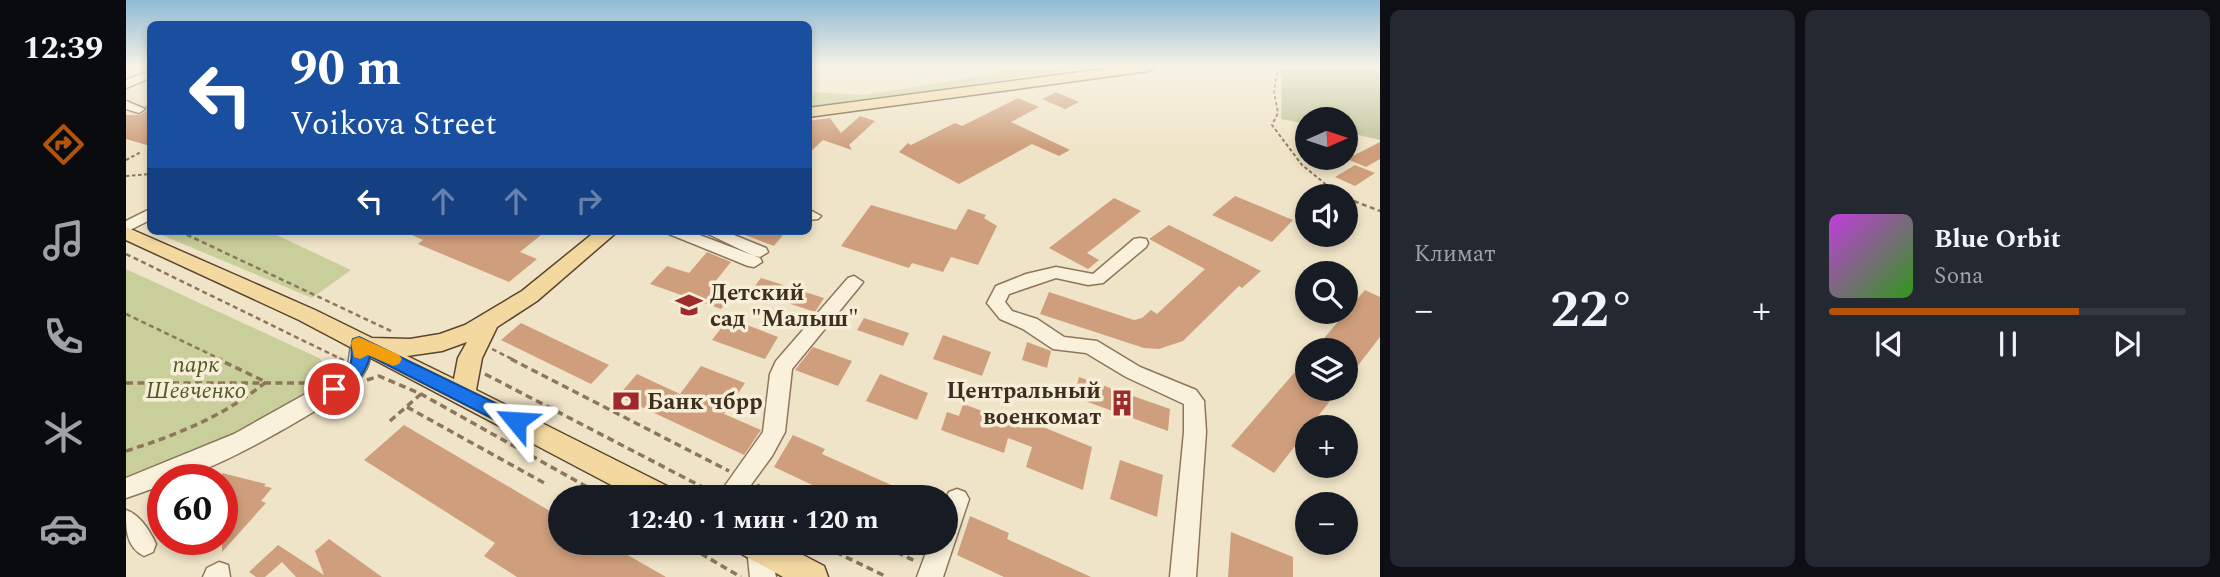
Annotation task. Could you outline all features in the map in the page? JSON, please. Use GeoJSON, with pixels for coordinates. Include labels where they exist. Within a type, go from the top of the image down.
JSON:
{"type":"FeatureCollection","features":[{"type":"Feature","properties":{"kind":"main road"},"geometry":{"type":"LineString","coordinates":[[812,112],[949,94]]}},
{"type":"Feature","properties":{"kind":"main road"},"geometry":{"type":"LineString","coordinates":[[126,233],[307,315],[354,354],[463,393],[637,485]]}},
{"type":"Feature","properties":{"kind":"main road"},"geometry":{"type":"LineString","coordinates":[[354,354],[423,347],[487,326],[525,301],[603,235]]}},
{"type":"Feature","properties":{"kind":"main road"},"geometry":{"type":"LineString","coordinates":[[463,393],[470,358],[487,326]]}},
{"type":"Feature","properties":{"kind":"main road"},"geometry":{"type":"LineString","coordinates":[[756,556],[813,577]]}},
{"type":"Feature","properties":{"kind":"street"},"geometry":{"type":"LineString","coordinates":[[126,226],[147,216]]}},
{"type":"Feature","properties":{"kind":"street"},"geometry":{"type":"LineString","coordinates":[[688,235],[757,257],[717,235]]}},
{"type":"Feature","properties":{"kind":"street"},"geometry":{"type":"LineString","coordinates":[[1140,243],[1097,279],[1091,280],[1066,272],[1052,272],[1002,290],[996,303],[1006,315],[1030,324],[1060,344],[1090,346],[1133,372],[1189,396],[1196,408],[1183,577]]}},
{"type":"Feature","properties":{"kind":"street"},"geometry":{"type":"LineString","coordinates":[[738,485],[774,432],[778,412],[778,378],[783,366],[854,282]]}},
{"type":"Feature","properties":{"kind":"street"},"geometry":{"type":"LineString","coordinates":[[126,488],[270,427],[334,389],[355,373],[361,358],[354,354]]}},
{"type":"Feature","properties":{"kind":"street"},"geometry":{"type":"LineString","coordinates":[[126,521],[144,544]]}},
{"type":"Feature","properties":{"kind":"street"},"geometry":{"type":"LineString","coordinates":[[932,573],[938,555]]}},
{"type":"Feature","properties":{"kind":"path"},"geometry":{"type":"LineString","coordinates":[[1274,94],[1278,113],[1272,125],[1280,140],[1302,166],[1325,184]]}},
{"type":"Feature","properties":{"kind":"path"},"geometry":{"type":"LineString","coordinates":[[126,160],[141,152]]}},
{"type":"Feature","properties":{"kind":"path"},"geometry":{"type":"LineString","coordinates":[[126,176],[147,174]]}},
{"type":"Feature","properties":{"kind":"path"},"geometry":{"type":"LineString","coordinates":[[1358,203],[1380,211]]}},
{"type":"Feature","properties":{"kind":"path"},"geometry":{"type":"LineString","coordinates":[[190,235],[400,335]]}},
{"type":"Feature","properties":{"kind":"path"},"geometry":{"type":"LineString","coordinates":[[126,254],[354,354]]}},
{"type":"Feature","properties":{"kind":"path"},"geometry":{"type":"LineString","coordinates":[[126,314],[265,382]]}},
{"type":"Feature","properties":{"kind":"path"},"geometry":{"type":"LineString","coordinates":[[487,360],[490,347],[757,485]]}},
{"type":"Feature","properties":{"kind":"path"},"geometry":{"type":"LineString","coordinates":[[484,373],[698,485]]}},
{"type":"Feature","properties":{"kind":"path"},"geometry":{"type":"LineString","coordinates":[[379,376],[421,394],[584,485]]}},
{"type":"Feature","properties":{"kind":"path"},"geometry":{"type":"LineString","coordinates":[[126,451],[165,438],[243,403],[265,382]]}},
{"type":"Feature","properties":{"kind":"path"},"geometry":{"type":"LineString","coordinates":[[126,383],[308,383]]}},
{"type":"Feature","properties":{"kind":"path"},"geometry":{"type":"LineString","coordinates":[[390,421],[421,394]]}},
{"type":"Feature","properties":{"kind":"path"},"geometry":{"type":"LineString","coordinates":[[407,407],[546,484]]}},
{"type":"Feature","properties":{"kind":"path"},"geometry":{"type":"LineString","coordinates":[[703,555],[741,577]]}},
{"type":"Feature","properties":{"kind":"path"},"geometry":{"type":"LineString","coordinates":[[842,555],[887,577]]}},
{"type":"Feature","properties":{"kind":"path"},"geometry":{"type":"LineString","coordinates":[[899,555],[932,573]]}},
{"type":"Feature","properties":{"kind":"green space"},"geometry":{"type":"Polygon","coordinates":[[[812,94],[902,94],[812,107],[812,94]]]}},
{"type":"Feature","properties":{"kind":"green space"},"geometry":{"type":"Polygon","coordinates":[[[1282,94],[1380,94],[1380,140],[1358,135],[1358,107],[1295,107],[1295,122],[1281,119],[1282,94]]]}},
{"type":"Feature","properties":{"kind":"green space"},"geometry":{"type":"Polygon","coordinates":[[[162,235],[277,235],[351,270],[312,298],[162,235]]]}},
{"type":"Feature","properties":{"kind":"green space","name":"парк Шевченко"},"geometry":{"type":"Polygon","coordinates":[[[126,269],[319,358],[330,369],[308,396],[242,434],[168,464],[147,464],[147,472],[126,481],[126,269]]]}},
{"type":"Feature","properties":{"kind":"building"},"geometry":{"type":"Polygon","coordinates":[[[1052,94],[1060,94],[1079,102],[1065,109],[1042,99],[1052,94]]]}},
{"type":"Feature","properties":{"kind":"building"},"geometry":{"type":"Polygon","coordinates":[[[1018,98],[1039,107],[1011,122],[1070,150],[1059,156],[1032,144],[959,184],[899,152],[908,143],[911,145],[955,123],[962,126],[1018,98]]]}},
{"type":"Feature","properties":{"kind":"building"},"geometry":{"type":"Polygon","coordinates":[[[147,111],[147,145],[126,139],[126,115],[140,115],[147,111]]]}},
{"type":"Feature","properties":{"kind":"building"},"geometry":{"type":"Polygon","coordinates":[[[860,116],[875,121],[849,145],[852,150],[823,140],[812,150],[812,120],[830,118],[841,133],[860,116]]]}},
{"type":"Feature","properties":{"kind":"building"},"geometry":{"type":"Polygon","coordinates":[[[1380,142],[1380,159],[1366,167],[1358,164],[1358,153],[1380,142]]]}},
{"type":"Feature","properties":{"kind":"building"},"geometry":{"type":"Polygon","coordinates":[[[1358,166],[1375,173],[1358,184],[1351,184],[1335,177],[1347,170],[1358,170],[1358,166]]]}},
{"type":"Feature","properties":{"kind":"building"},"geometry":{"type":"Polygon","coordinates":[[[1235,196],[1293,220],[1272,242],[1212,215],[1235,196]]]}},
{"type":"Feature","properties":{"kind":"building"},"geometry":{"type":"Polygon","coordinates":[[[1114,198],[1141,211],[1087,253],[1099,260],[1088,269],[1049,248],[1114,198]]]}},
{"type":"Feature","properties":{"kind":"building"},"geometry":{"type":"Polygon","coordinates":[[[871,205],[956,230],[968,209],[986,215],[984,218],[997,226],[978,265],[951,257],[943,272],[912,263],[909,268],[841,246],[871,205]]]}},
{"type":"Feature","properties":{"kind":"building"},"geometry":{"type":"Polygon","coordinates":[[[1169,225],[1261,271],[1242,288],[1239,286],[1183,341],[1159,349],[1144,348],[1040,314],[1049,292],[1134,320],[1142,318],[1151,310],[1157,314],[1205,269],[1149,239],[1169,225]]]}},
{"type":"Feature","properties":{"kind":"building"},"geometry":{"type":"Polygon","coordinates":[[[412,235],[541,235],[520,252],[537,259],[509,282],[418,244],[423,240],[412,235]]]}},
{"type":"Feature","properties":{"kind":"building"},"geometry":{"type":"Polygon","coordinates":[[[745,235],[783,235],[774,246],[745,235]]]}},
{"type":"Feature","properties":{"kind":"building"},"geometry":{"type":"Polygon","coordinates":[[[707,252],[731,262],[714,283],[735,291],[721,309],[650,284],[667,266],[689,273],[707,252]]]}},
{"type":"Feature","properties":{"kind":"building"},"geometry":{"type":"Polygon","coordinates":[[[761,278],[824,298],[815,312],[751,291],[761,278]]]}},
{"type":"Feature","properties":{"kind":"building"},"geometry":{"type":"Polygon","coordinates":[[[1365,290],[1380,297],[1380,337],[1358,365],[1358,338],[1324,338],[1336,324],[1358,324],[1358,298],[1365,290]]]}},
{"type":"Feature","properties":{"kind":"building"},"geometry":{"type":"Polygon","coordinates":[[[729,318],[778,337],[765,359],[712,340],[729,318]]]}},
{"type":"Feature","properties":{"kind":"building"},"geometry":{"type":"Polygon","coordinates":[[[864,318],[909,333],[903,346],[857,330],[864,318]]]}},
{"type":"Feature","properties":{"kind":"building"},"geometry":{"type":"Polygon","coordinates":[[[521,323],[609,365],[591,384],[501,340],[521,323]]]}},
{"type":"Feature","properties":{"kind":"building"},"geometry":{"type":"Polygon","coordinates":[[[943,335],[991,352],[982,376],[933,359],[943,335]]]}},
{"type":"Feature","properties":{"kind":"building"},"geometry":{"type":"Polygon","coordinates":[[[1027,342],[1051,351],[1047,368],[1022,360],[1027,342]]]}},
{"type":"Feature","properties":{"kind":"building"},"geometry":{"type":"Polygon","coordinates":[[[813,347],[852,361],[838,386],[795,370],[813,347]]]}},
{"type":"Feature","properties":{"kind":"building"},"geometry":{"type":"Polygon","coordinates":[[[701,366],[745,383],[724,414],[761,430],[744,455],[618,396],[637,374],[680,394],[701,366]]]}},
{"type":"Feature","properties":{"kind":"building"},"geometry":{"type":"Polygon","coordinates":[[[1295,372],[1295,401],[1330,401],[1319,415],[1295,415],[1295,446],[1274,473],[1231,446],[1295,372]]]}},
{"type":"Feature","properties":{"kind":"building"},"geometry":{"type":"Polygon","coordinates":[[[880,374],[928,393],[917,420],[866,401],[880,374]]]}},
{"type":"Feature","properties":{"kind":"building","name":"Центральный военкомат"},"geometry":{"type":"Polygon","coordinates":[[[1079,377],[1170,409],[1168,431],[1074,397],[1079,377]]]}},
{"type":"Feature","properties":{"kind":"building"},"geometry":{"type":"Polygon","coordinates":[[[963,404],[999,417],[1001,410],[1092,447],[1083,490],[1026,467],[1032,447],[1008,438],[1004,453],[941,430],[947,412],[959,416],[963,404]]]}},
{"type":"Feature","properties":{"kind":"building"},"geometry":{"type":"Polygon","coordinates":[[[404,425],[548,510],[548,555],[628,555],[666,577],[517,577],[484,556],[495,543],[364,460],[404,425]]]}},
{"type":"Feature","properties":{"kind":"building"},"geometry":{"type":"Polygon","coordinates":[[[793,435],[825,449],[822,454],[891,485],[812,485],[774,467],[793,435]]]}},
{"type":"Feature","properties":{"kind":"building"},"geometry":{"type":"Polygon","coordinates":[[[1120,460],[1163,475],[1157,517],[1110,499],[1120,460]]]}},
{"type":"Feature","properties":{"kind":"building"},"geometry":{"type":"Polygon","coordinates":[[[238,477],[272,488],[261,501],[266,503],[238,534],[238,477]]]}},
{"type":"Feature","properties":{"kind":"building"},"geometry":{"type":"Polygon","coordinates":[[[970,516],[1009,533],[1007,539],[1091,577],[1004,577],[957,555],[970,516]]]}},
{"type":"Feature","properties":{"kind":"building"},"geometry":{"type":"Polygon","coordinates":[[[1231,532],[1293,557],[1293,577],[1228,577],[1231,532]]]}},
{"type":"Feature","properties":{"kind":"building"},"geometry":{"type":"Polygon","coordinates":[[[329,539],[382,577],[296,577],[282,562],[265,577],[256,577],[249,572],[278,545],[324,575],[315,551],[329,539]]]}},
{"type":"Feature","properties":{"kind":"slow traffic"},"geometry":{"type":"LineString","coordinates":[[360,353],[359,343],[393,359]]}},
{"type":"Feature","properties":{"kind":"place","name":"Детский сад \"Малыш\""},"geometry":{"type":"Point","coordinates":[689,305]}},
{"type":"Feature","properties":{"kind":"place","name":"Банк чбрр"},"geometry":{"type":"Point","coordinates":[626,401]}},
{"type":"Feature","properties":{"kind":"place","name":"Центральный военкомат"},"geometry":{"type":"Point","coordinates":[1122,403]}},
{"type":"Feature","properties":{"kind":"route"},"geometry":{"type":"LineString","coordinates":[[334,389],[355,373],[361,358],[359,343],[516,421]]}}]}
